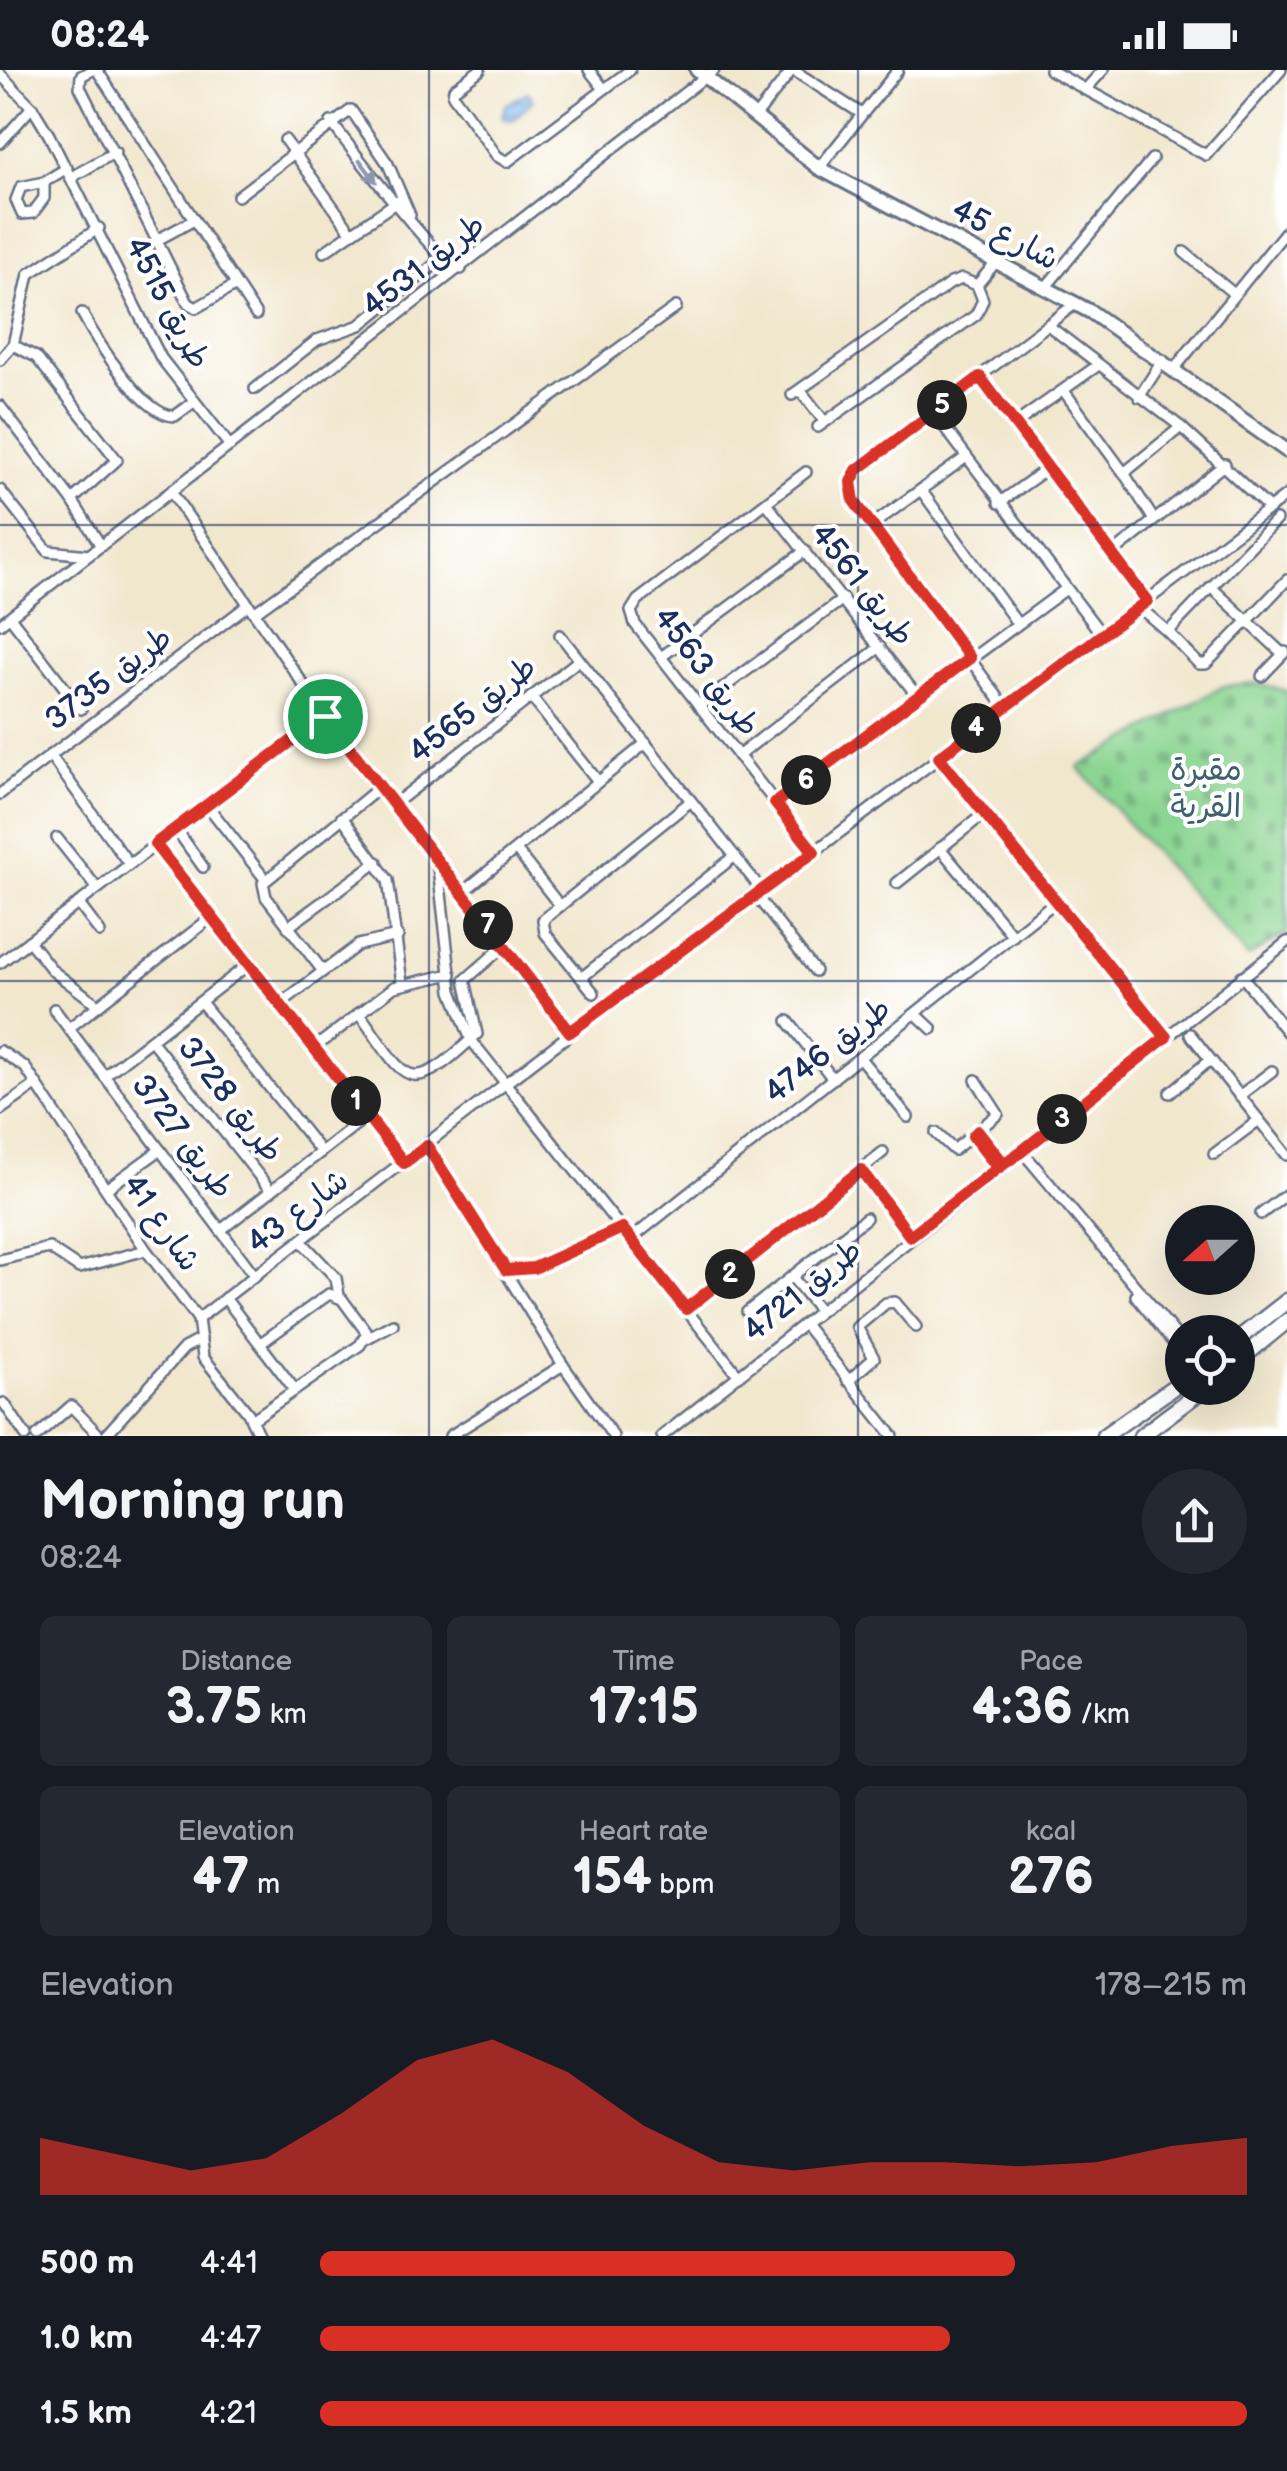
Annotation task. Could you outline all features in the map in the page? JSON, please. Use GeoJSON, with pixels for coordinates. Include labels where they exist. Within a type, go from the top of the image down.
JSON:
{"type":"FeatureCollection","features":[{"type":"Feature","properties":{"kind":"main road"},"geometry":{"type":"LineString","coordinates":[[1255,1326],[1287,1301]]}},
{"type":"Feature","properties":{"kind":"main road"},"geometry":{"type":"LineString","coordinates":[[1255,1347],[1287,1321]]}},
{"type":"Feature","properties":{"kind":"main road"},"geometry":{"type":"LineString","coordinates":[[1104,1436],[1165,1393]]}},
{"type":"Feature","properties":{"kind":"main road"},"geometry":{"type":"LineString","coordinates":[[1140,1436],[1181,1405]]}},
{"type":"Feature","properties":{"kind":"main road"},"geometry":{"type":"LineString","coordinates":[[1119,1436],[1142,1409]]}},
{"type":"Feature","properties":{"kind":"street"},"geometry":{"type":"LineString","coordinates":[[236,285],[191,308],[80,86],[81,76],[94,70],[256,315]]}},
{"type":"Feature","properties":{"kind":"street"},"geometry":{"type":"LineString","coordinates":[[480,70],[454,89],[454,96],[503,162],[515,158],[630,70]]}},
{"type":"Feature","properties":{"kind":"street"},"geometry":{"type":"LineString","coordinates":[[589,70],[604,89]]}},
{"type":"Feature","properties":{"kind":"street"},"geometry":{"type":"LineString","coordinates":[[754,118],[793,70],[862,114]]}},
{"type":"Feature","properties":{"kind":"street"},"geometry":{"type":"LineString","coordinates":[[819,168],[898,70]]}},
{"type":"Feature","properties":{"kind":"street"},"geometry":{"type":"LineString","coordinates":[[1050,70],[1206,156],[1282,70]]}},
{"type":"Feature","properties":{"kind":"street"},"geometry":{"type":"LineString","coordinates":[[1085,90],[1103,70]]}},
{"type":"Feature","properties":{"kind":"street","name":"شارع 45"},"geometry":{"type":"LineString","coordinates":[[706,73],[754,118],[819,168],[1075,304],[1169,364],[1287,451]]}},
{"type":"Feature","properties":{"kind":"street","name":"طريق 4531"},"geometry":{"type":"LineString","coordinates":[[0,624],[461,269],[706,73]]}},
{"type":"Feature","properties":{"kind":"street","name":"طريق 4515"},"geometry":{"type":"LineString","coordinates":[[0,74],[32,107],[70,172],[157,352],[230,446]]}},
{"type":"Feature","properties":{"kind":"street"},"geometry":{"type":"LineString","coordinates":[[0,143],[32,107]]}},
{"type":"Feature","properties":{"kind":"street"},"geometry":{"type":"LineString","coordinates":[[238,196],[332,122],[353,111],[404,197],[410,215]]}},
{"type":"Feature","properties":{"kind":"street"},"geometry":{"type":"LineString","coordinates":[[332,122],[394,204],[410,215],[444,256],[461,269]]}},
{"type":"Feature","properties":{"kind":"street"},"geometry":{"type":"LineString","coordinates":[[285,140],[352,233]]}},
{"type":"Feature","properties":{"kind":"street"},"geometry":{"type":"LineString","coordinates":[[44,182],[115,152]]}},
{"type":"Feature","properties":{"kind":"street"},"geometry":{"type":"LineString","coordinates":[[1046,288],[1152,159]]}},
{"type":"Feature","properties":{"kind":"street"},"geometry":{"type":"LineString","coordinates":[[324,252],[404,197]]}},
{"type":"Feature","properties":{"kind":"street"},"geometry":{"type":"LineString","coordinates":[[159,240],[194,220]]}},
{"type":"Feature","properties":{"kind":"street"},"geometry":{"type":"LineString","coordinates":[[0,360],[13,345],[32,271],[99,228]]}},
{"type":"Feature","properties":{"kind":"street"},"geometry":{"type":"LineString","coordinates":[[1139,397],[1287,230]]}},
{"type":"Feature","properties":{"kind":"street"},"geometry":{"type":"LineString","coordinates":[[1184,252],[1234,294]]}},
{"type":"Feature","properties":{"kind":"street"},"geometry":{"type":"LineString","coordinates":[[256,389],[316,340],[360,325],[444,256]]}},
{"type":"Feature","properties":{"kind":"street"},"geometry":{"type":"LineString","coordinates":[[977,285],[996,262]]}},
{"type":"Feature","properties":{"kind":"street"},"geometry":{"type":"LineString","coordinates":[[962,279],[977,285],[983,300],[976,315],[822,425],[796,392],[952,283],[962,279]]}},
{"type":"Feature","properties":{"kind":"street"},"geometry":{"type":"LineString","coordinates":[[1004,707],[872,526],[852,495],[853,476],[1075,304]]}},
{"type":"Feature","properties":{"kind":"street","name":"طريق 3735"},"geometry":{"type":"LineString","coordinates":[[0,794],[251,609],[676,307]]}},
{"type":"Feature","properties":{"kind":"street"},"geometry":{"type":"LineString","coordinates":[[82,314],[114,364],[160,413],[175,416],[194,402]]}},
{"type":"Feature","properties":{"kind":"street"},"geometry":{"type":"LineString","coordinates":[[1049,326],[1225,464],[1287,531]]}},
{"type":"Feature","properties":{"kind":"street"},"geometry":{"type":"LineString","coordinates":[[13,345],[36,357],[117,460],[72,500]]}},
{"type":"Feature","properties":{"kind":"street"},"geometry":{"type":"LineString","coordinates":[[1015,424],[1096,366]]}},
{"type":"Feature","properties":{"kind":"street"},"geometry":{"type":"LineString","coordinates":[[980,377],[1112,554],[1143,604],[1203,665],[1285,584]]}},
{"type":"Feature","properties":{"kind":"street"},"geometry":{"type":"LineString","coordinates":[[1064,391],[1154,520]]}},
{"type":"Feature","properties":{"kind":"street"},"geometry":{"type":"LineString","coordinates":[[0,406],[72,500],[101,546]]}},
{"type":"Feature","properties":{"kind":"street"},"geometry":{"type":"LineString","coordinates":[[932,412],[1102,635]]}},
{"type":"Feature","properties":{"kind":"street"},"geometry":{"type":"LineString","coordinates":[[1124,473],[1181,427]]}},
{"type":"Feature","properties":{"kind":"street"},"geometry":{"type":"LineString","coordinates":[[872,526],[965,458]]}},
{"type":"Feature","properties":{"kind":"street"},"geometry":{"type":"LineString","coordinates":[[1112,554],[1225,464]]}},
{"type":"Feature","properties":{"kind":"street"},"geometry":{"type":"LineString","coordinates":[[999,502],[1048,468]]}},
{"type":"Feature","properties":{"kind":"street"},"geometry":{"type":"LineString","coordinates":[[767,504],[806,472]]}},
{"type":"Feature","properties":{"kind":"street"},"geometry":{"type":"LineString","coordinates":[[0,490],[48,550],[90,555]]}},
{"type":"Feature","properties":{"kind":"street"},"geometry":{"type":"LineString","coordinates":[[921,490],[1018,623]]}},
{"type":"Feature","properties":{"kind":"street"},"geometry":{"type":"LineString","coordinates":[[172,493],[378,788],[396,803],[570,1032]]}},
{"type":"Feature","properties":{"kind":"street","name":"شارع 43"},"geometry":{"type":"LineString","coordinates":[[198,1319],[757,890],[814,852],[1287,495]]}},
{"type":"Feature","properties":{"kind":"street","name":"طريق 4561"},"geometry":{"type":"LineString","coordinates":[[767,504],[918,697]]}},
{"type":"Feature","properties":{"kind":"street","name":"طريق 4563"},"geometry":{"type":"LineString","coordinates":[[767,504],[633,605],[634,624],[814,852]]}},
{"type":"Feature","properties":{"kind":"street"},"geometry":{"type":"LineString","coordinates":[[1168,632],[1276,520]]}},
{"type":"Feature","properties":{"kind":"street"},"geometry":{"type":"LineString","coordinates":[[662,658],[805,551]]}},
{"type":"Feature","properties":{"kind":"street"},"geometry":{"type":"LineString","coordinates":[[1211,587],[1285,652],[1262,676]]}},
{"type":"Feature","properties":{"kind":"street"},"geometry":{"type":"LineString","coordinates":[[775,803],[1066,588]]}},
{"type":"Feature","properties":{"kind":"street"},"geometry":{"type":"LineString","coordinates":[[699,706],[844,599]]}},
{"type":"Feature","properties":{"kind":"street"},"geometry":{"type":"LineString","coordinates":[[10,617],[80,708]]}},
{"type":"Feature","properties":{"kind":"street"},"geometry":{"type":"LineString","coordinates":[[560,635],[735,856],[815,971]]}},
{"type":"Feature","properties":{"kind":"street"},"geometry":{"type":"LineString","coordinates":[[738,756],[880,647]]}},
{"type":"Feature","properties":{"kind":"street","name":"طريق 4565"},"geometry":{"type":"LineString","coordinates":[[396,803],[579,660]]}},
{"type":"Feature","properties":{"kind":"street"},"geometry":{"type":"LineString","coordinates":[[531,697],[597,780]]}},
{"type":"Feature","properties":{"kind":"street"},"geometry":{"type":"LineString","coordinates":[[0,962],[325,716]]}},
{"type":"Feature","properties":{"kind":"street"},"geometry":{"type":"LineString","coordinates":[[463,892],[646,743]]}},
{"type":"Feature","properties":{"kind":"street"},"geometry":{"type":"LineString","coordinates":[[50,755],[129,864]]}},
{"type":"Feature","properties":{"kind":"street"},"geometry":{"type":"LineString","coordinates":[[939,757],[1166,1037]]}},
{"type":"Feature","properties":{"kind":"street"},"geometry":{"type":"LineString","coordinates":[[322,970],[263,893],[265,879],[378,788]]}},
{"type":"Feature","properties":{"kind":"street"},"geometry":{"type":"LineString","coordinates":[[594,993],[542,926],[560,906],[691,801]]}},
{"type":"Feature","properties":{"kind":"street"},"geometry":{"type":"LineString","coordinates":[[207,805],[265,879]]}},
{"type":"Feature","properties":{"kind":"street"},"geometry":{"type":"LineString","coordinates":[[896,883],[985,813]]}},
{"type":"Feature","properties":{"kind":"street"},"geometry":{"type":"LineString","coordinates":[[342,817],[377,862],[392,890],[402,983]]}},
{"type":"Feature","properties":{"kind":"street"},"geometry":{"type":"LineString","coordinates":[[176,829],[203,866]]}},
{"type":"Feature","properties":{"kind":"street"},"geometry":{"type":"LineString","coordinates":[[56,838],[98,888]]}},
{"type":"Feature","properties":{"kind":"street"},"geometry":{"type":"LineString","coordinates":[[155,844],[404,1163]]}},
{"type":"Feature","properties":{"kind":"street"},"geometry":{"type":"LineString","coordinates":[[940,848],[1013,936]]}},
{"type":"Feature","properties":{"kind":"street"},"geometry":{"type":"LineString","coordinates":[[516,850],[560,906]]}},
{"type":"Feature","properties":{"kind":"street"},"geometry":{"type":"LineString","coordinates":[[581,978],[735,856]]}},
{"type":"Feature","properties":{"kind":"street"},"geometry":{"type":"LineString","coordinates":[[436,858],[456,1008],[471,1040],[739,1376]]}},
{"type":"Feature","properties":{"kind":"street"},"geometry":{"type":"LineString","coordinates":[[288,926],[377,862]]}},
{"type":"Feature","properties":{"kind":"street","name":"طريق 4746"},"geometry":{"type":"LineString","coordinates":[[631,1240],[1056,902]]}},
{"type":"Feature","properties":{"kind":"street"},"geometry":{"type":"LineString","coordinates":[[78,903],[100,932]]}},
{"type":"Feature","properties":{"kind":"street"},"geometry":{"type":"LineString","coordinates":[[70,1028],[212,917]]}},
{"type":"Feature","properties":{"kind":"street"},"geometry":{"type":"LineString","coordinates":[[280,1004],[358,944],[398,936]]}},
{"type":"Feature","properties":{"kind":"street"},"geometry":{"type":"LineString","coordinates":[[29,941],[53,971],[98,1006]]}},
{"type":"Feature","properties":{"kind":"street","name":"طريق 4721"},"geometry":{"type":"LineString","coordinates":[[662,1436],[910,1236],[1287,942]]}},
{"type":"Feature","properties":{"kind":"street"},"geometry":{"type":"LineString","coordinates":[[358,1013],[400,1070],[410,1077],[422,1076],[471,1040],[478,1028],[464,990],[465,980],[504,946]]}},
{"type":"Feature","properties":{"kind":"street","name":"طريق 3728"},"geometry":{"type":"LineString","coordinates":[[104,1076],[249,964]]}},
{"type":"Feature","properties":{"kind":"street"},"geometry":{"type":"LineString","coordinates":[[314,1048],[402,983],[450,974]]}},
{"type":"Feature","properties":{"kind":"street"},"geometry":{"type":"LineString","coordinates":[[1242,976],[1287,1032]]}},
{"type":"Feature","properties":{"kind":"street","name":"طريق 3728"},"geometry":{"type":"LineString","coordinates":[[200,1002],[320,1152]]}},
{"type":"Feature","properties":{"kind":"street","name":"طريق 3727"},"geometry":{"type":"LineString","coordinates":[[54,1009],[255,1276]]}},
{"type":"Feature","properties":{"kind":"street"},"geometry":{"type":"LineString","coordinates":[[916,1014],[932,1029]]}},
{"type":"Feature","properties":{"kind":"street"},"geometry":{"type":"LineString","coordinates":[[788,1021],[833,1079]]}},
{"type":"Feature","properties":{"kind":"street"},"geometry":{"type":"LineString","coordinates":[[1190,1034],[1287,1155]]}},
{"type":"Feature","properties":{"kind":"street","name":"طريق 3728"},"geometry":{"type":"LineString","coordinates":[[151,1040],[271,1191]]}},
{"type":"Feature","properties":{"kind":"street","name":"شارع 41"},"geometry":{"type":"LineString","coordinates":[[0,1051],[17,1058],[37,1084],[146,1250],[198,1319],[206,1362],[252,1420],[258,1436]]}},
{"type":"Feature","properties":{"kind":"street"},"geometry":{"type":"LineString","coordinates":[[860,1058],[908,1117]]}},
{"type":"Feature","properties":{"kind":"street"},"geometry":{"type":"LineString","coordinates":[[1170,1093],[1210,1060]]}},
{"type":"Feature","properties":{"kind":"street"},"geometry":{"type":"LineString","coordinates":[[1239,1096],[1272,1071]]}},
{"type":"Feature","properties":{"kind":"street"},"geometry":{"type":"LineString","coordinates":[[936,1133],[954,1150],[999,1111],[976,1080]]}},
{"type":"Feature","properties":{"kind":"street"},"geometry":{"type":"LineString","coordinates":[[0,1110],[37,1084]]}},
{"type":"Feature","properties":{"kind":"street"},"geometry":{"type":"LineString","coordinates":[[220,1230],[368,1116]]}},
{"type":"Feature","properties":{"kind":"street"},"geometry":{"type":"LineString","coordinates":[[1214,1154],[1258,1120]]}},
{"type":"Feature","properties":{"kind":"street"},"geometry":{"type":"LineString","coordinates":[[976,1134],[1001,1166]]}},
{"type":"Feature","properties":{"kind":"street"},"geometry":{"type":"LineString","coordinates":[[427,1146],[563,1366],[613,1436]]}},
{"type":"Feature","properties":{"kind":"street"},"geometry":{"type":"LineString","coordinates":[[106,1189],[160,1150]]}},
{"type":"Feature","properties":{"kind":"street"},"geometry":{"type":"LineString","coordinates":[[1022,1151],[1165,1331]]}},
{"type":"Feature","properties":{"kind":"street"},"geometry":{"type":"LineString","coordinates":[[686,1309],[883,1152]]}},
{"type":"Feature","properties":{"kind":"street"},"geometry":{"type":"LineString","coordinates":[[861,1170],[910,1236]]}},
{"type":"Feature","properties":{"kind":"street"},"geometry":{"type":"LineString","coordinates":[[1261,1214],[1287,1194]]}},
{"type":"Feature","properties":{"kind":"street"},"geometry":{"type":"LineString","coordinates":[[747,1312],[866,1218]]}},
{"type":"Feature","properties":{"kind":"street"},"geometry":{"type":"LineString","coordinates":[[506,1270],[534,1268],[622,1228]]}},
{"type":"Feature","properties":{"kind":"street"},"geometry":{"type":"LineString","coordinates":[[302,1242],[336,1278],[338,1296],[366,1328],[367,1338]]}},
{"type":"Feature","properties":{"kind":"street"},"geometry":{"type":"LineString","coordinates":[[0,1260],[49,1248],[79,1268],[146,1250]]}},
{"type":"Feature","properties":{"kind":"street"},"geometry":{"type":"LineString","coordinates":[[792,1277],[820,1311]]}},
{"type":"Feature","properties":{"kind":"street"},"geometry":{"type":"LineString","coordinates":[[1127,1281],[1165,1323]]}},
{"type":"Feature","properties":{"kind":"street"},"geometry":{"type":"LineString","coordinates":[[262,1343],[324,1296],[338,1296]]}},
{"type":"Feature","properties":{"kind":"street"},"geometry":{"type":"LineString","coordinates":[[225,1298],[295,1390]]}},
{"type":"Feature","properties":{"kind":"street"},"geometry":{"type":"LineString","coordinates":[[848,1380],[874,1358],[857,1328],[886,1304],[895,1302],[916,1326]]}},
{"type":"Feature","properties":{"kind":"street"},"geometry":{"type":"LineString","coordinates":[[252,1420],[392,1324]]}},
{"type":"Feature","properties":{"kind":"street"},"geometry":{"type":"LineString","coordinates":[[804,1324],[894,1436]]}},
{"type":"Feature","properties":{"kind":"street"},"geometry":{"type":"LineString","coordinates":[[37,1436],[71,1406],[102,1436],[184,1348],[201,1339]]}},
{"type":"Feature","properties":{"kind":"street"},"geometry":{"type":"LineString","coordinates":[[450,1436],[468,1431],[563,1366]]}},
{"type":"Feature","properties":{"kind":"street"},"geometry":{"type":"LineString","coordinates":[[4,1403],[26,1436]]}},
{"type":"Feature","properties":{"kind":"green space","name":"مقبرة القرية"},"geometry":{"type":"Polygon","coordinates":[[[1253,683],[1287,691],[1287,933],[1248,957],[1078,767],[1224,686],[1253,683]]]}},
{"type":"Feature","properties":{"kind":"water"},"geometry":{"type":"Polygon","coordinates":[[[528,92],[533,100],[514,119],[502,116],[506,105],[528,92]]]}},
{"type":"Feature","properties":{"kind":"route"},"geometry":{"type":"LineString","coordinates":[[325,716],[155,844],[404,1163],[427,1146],[506,1270],[534,1268],[622,1228],[686,1309],[861,1170],[910,1236],[1004,1164],[978,1131],[973,1136],[998,1168],[1022,1151],[1166,1037],[939,757],[1147,601],[980,377],[857,470],[850,489],[854,501],[970,658],[775,803],[814,852],[570,1032],[325,716]]}}]}
